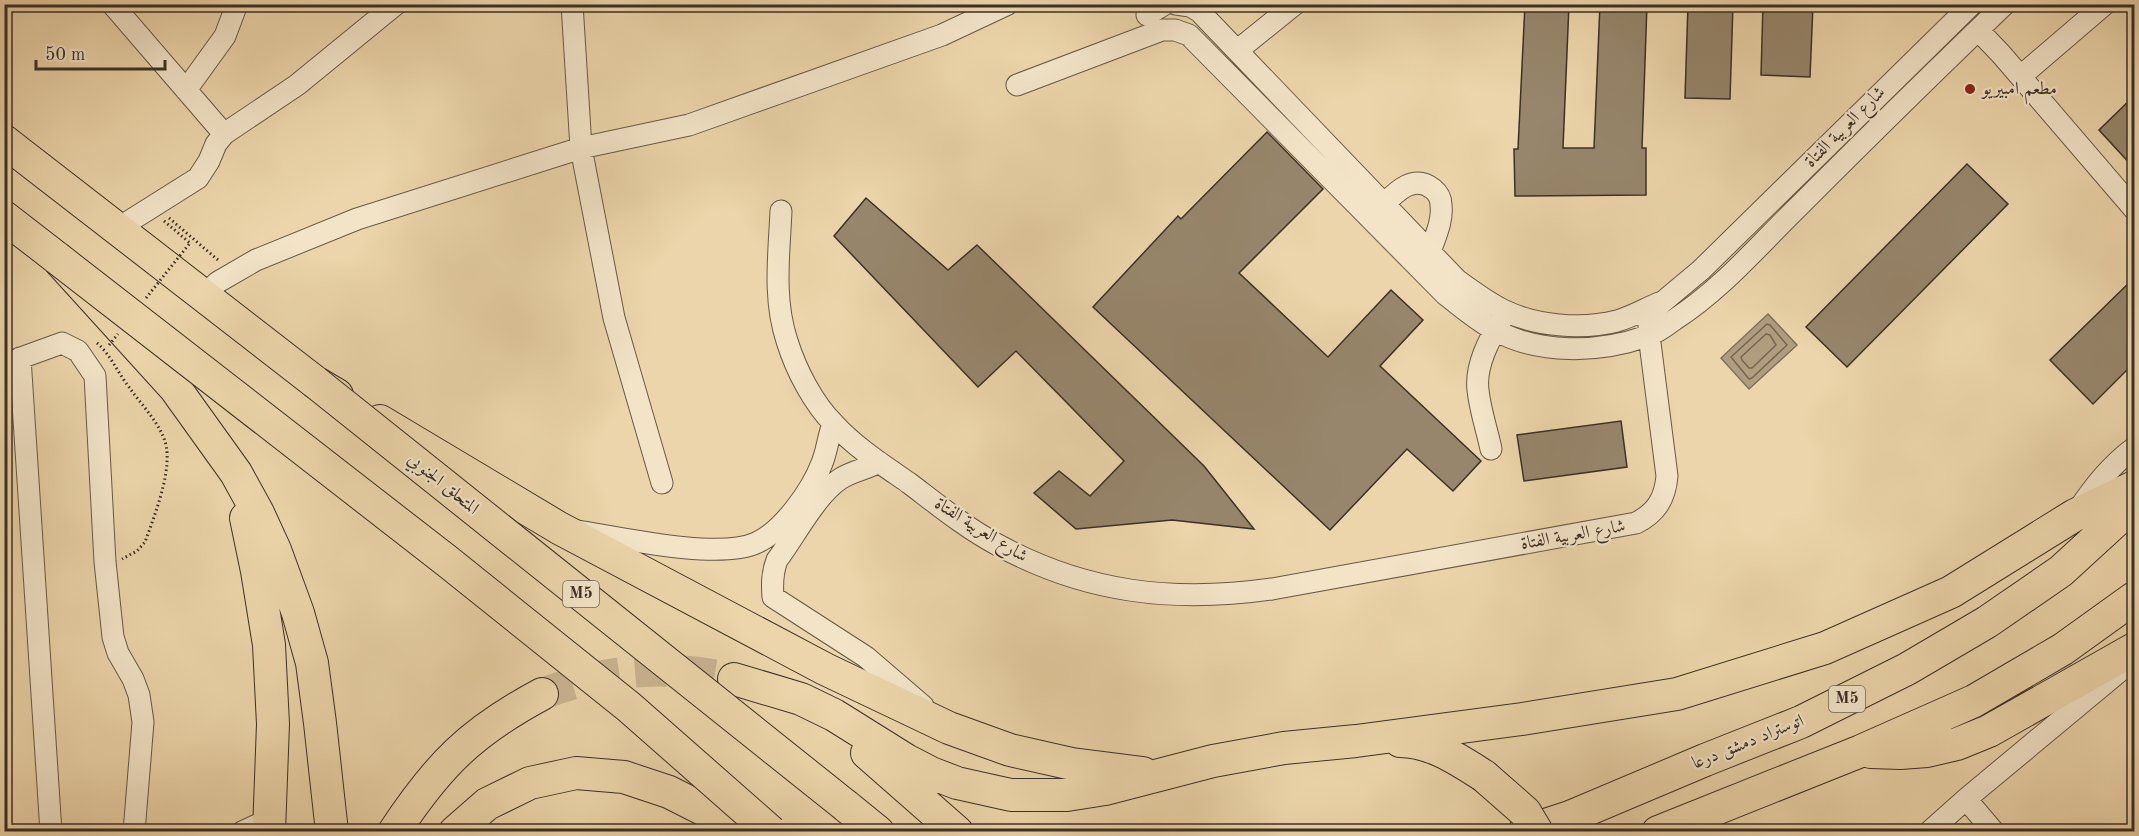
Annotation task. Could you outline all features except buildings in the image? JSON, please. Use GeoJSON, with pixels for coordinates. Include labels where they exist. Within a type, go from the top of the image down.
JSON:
{"type":"FeatureCollection","features":[{"type":"Feature","properties":{"kind":"highway","name":"المتحلق الجنوبي"},"geometry":{"type":"LineString","coordinates":[[4,141],[315,382],[878,831]]}},
{"type":"Feature","properties":{"kind":"highway"},"geometry":{"type":"LineString","coordinates":[[4,217],[447,561],[620,699],[771,831]]}},
{"type":"Feature","properties":{"kind":"highway"},"geometry":{"type":"LineString","coordinates":[[57,258],[175,388],[236,473],[275,550],[301,623],[312,663],[332,831]]}},
{"type":"Feature","properties":{"kind":"highway"},"geometry":{"type":"LineString","coordinates":[[315,382],[559,528],[825,669],[949,728],[1010,750],[1072,764],[1159,775]]}},
{"type":"Feature","properties":{"kind":"highway"},"geometry":{"type":"LineString","coordinates":[[236,473],[257,571],[269,645],[273,724],[260,827]]}},
{"type":"Feature","properties":{"kind":"highway"},"geometry":{"type":"LineString","coordinates":[[734,679],[801,699],[834,715],[931,773],[984,790],[1011,795],[1067,795],[1105,789],[1213,761],[1284,748],[1522,719],[1677,694],[1825,648],[1951,592],[2075,515],[2134,487]]}},
{"type":"Feature","properties":{"kind":"highway","name":"اتوستراد دمشق درعا"},"geometry":{"type":"LineString","coordinates":[[1524,831],[1570,817],[1801,722],[1907,669],[1987,622],[2061,571],[2134,504]]}},
{"type":"Feature","properties":{"kind":"highway"},"geometry":{"type":"LineString","coordinates":[[1658,831],[1861,751],[1974,701],[2063,649],[2134,598]]}},
{"type":"Feature","properties":{"kind":"highway"},"geometry":{"type":"LineString","coordinates":[[1861,751],[1900,753],[1927,751],[1957,744],[1989,730],[2134,649]]}},
{"type":"Feature","properties":{"kind":"highway"},"geometry":{"type":"LineString","coordinates":[[394,831],[436,772],[459,749],[485,728],[542,694]]}},
{"type":"Feature","properties":{"kind":"highway"},"geometry":{"type":"LineString","coordinates":[[801,699],[957,831]]}},
{"type":"Feature","properties":{"kind":"highway"},"geometry":{"type":"LineString","coordinates":[[1356,741],[1411,741],[1452,755],[1484,776],[1525,812],[1537,831]]}},
{"type":"Feature","properties":{"kind":"highway"},"geometry":{"type":"LineString","coordinates":[[455,831],[487,804],[530,783],[576,773],[624,777],[669,792],[748,831]]}},
{"type":"Feature","properties":{"kind":"street"},"geometry":{"type":"LineString","coordinates":[[112,4],[224,134]]}},
{"type":"Feature","properties":{"kind":"street"},"geometry":{"type":"LineString","coordinates":[[186,90],[225,36],[237,4]]}},
{"type":"Feature","properties":{"kind":"street"},"geometry":{"type":"LineString","coordinates":[[117,229],[198,178],[216,144],[224,134],[297,86],[396,4]]}},
{"type":"Feature","properties":{"kind":"street"},"geometry":{"type":"LineString","coordinates":[[572,4],[581,148],[614,318],[662,483]]}},
{"type":"Feature","properties":{"kind":"street"},"geometry":{"type":"LineString","coordinates":[[203,296],[232,273],[255,260],[357,219],[581,148],[689,125],[942,35],[1008,4]]}},
{"type":"Feature","properties":{"kind":"street"},"geometry":{"type":"LineString","coordinates":[[1239,50],[1296,4]]}},
{"type":"Feature","properties":{"kind":"street","name":"شارع العربية الفتاة"},"geometry":{"type":"LineString","coordinates":[[782,211],[777,285],[781,318],[794,360],[813,395],[833,424],[879,462],[964,524],[998,545],[1034,563],[1072,577],[1151,594],[1232,595],[1272,589],[1636,523],[1647,518],[1662,500],[1667,476],[1650,335],[1653,310],[1701,270],[1971,4]]}},
{"type":"Feature","properties":{"kind":"street"},"geometry":{"type":"LineString","coordinates":[[1163,7],[1190,6],[1199,11],[1239,50],[1372,202],[1445,294],[1471,315],[1495,330],[1524,341],[1583,348],[1619,345],[1650,335],[1683,315],[1716,289],[1927,78],[2005,4]]}},
{"type":"Feature","properties":{"kind":"street"},"geometry":{"type":"LineString","coordinates":[[2021,76],[2105,4]]}},
{"type":"Feature","properties":{"kind":"street"},"geometry":{"type":"LineString","coordinates":[[1017,85],[1162,30],[1175,30],[1189,35],[1202,45],[1372,202],[1430,252],[1457,280],[1506,312],[1559,325],[1591,325],[1617,321],[1659,303]]}},
{"type":"Feature","properties":{"kind":"street"},"geometry":{"type":"LineString","coordinates":[[1978,30],[2021,76],[2134,209]]}},
{"type":"Feature","properties":{"kind":"street"},"geometry":{"type":"LineString","coordinates":[[1912,62],[1927,78]]}},
{"type":"Feature","properties":{"kind":"street"},"geometry":{"type":"LineString","coordinates":[[1372,202],[1411,183],[1425,184],[1436,192],[1440,199],[1441,215],[1430,252]]}},
{"type":"Feature","properties":{"kind":"street"},"geometry":{"type":"LineString","coordinates":[[1491,449],[1478,388],[1480,368],[1495,330],[1506,312]]}},
{"type":"Feature","properties":{"kind":"street"},"geometry":{"type":"LineString","coordinates":[[51,831],[12,361],[62,343],[78,351],[95,376],[105,562],[113,637],[118,653],[139,695],[143,722],[134,831]]}},
{"type":"Feature","properties":{"kind":"street"},"geometry":{"type":"LineString","coordinates":[[833,424],[806,506],[773,569],[773,597],[866,657],[949,728]]}},
{"type":"Feature","properties":{"kind":"street"},"geometry":{"type":"LineString","coordinates":[[2075,515],[2107,472],[2134,448]]}},
{"type":"Feature","properties":{"kind":"street"},"geometry":{"type":"LineString","coordinates":[[559,528],[676,546],[728,548],[754,544],[772,534],[846,475],[879,462]]}},
{"type":"Feature","properties":{"kind":"street"},"geometry":{"type":"LineString","coordinates":[[1929,831],[2134,659]]}},
{"type":"Feature","properties":{"kind":"street"},"geometry":{"type":"LineString","coordinates":[[1965,799],[1994,831]]}},
{"type":"Feature","properties":{"kind":"path"},"geometry":{"type":"LineString","coordinates":[[142,304],[190,243],[161,219],[164,214],[232,273]]}},
{"type":"Feature","properties":{"kind":"path"},"geometry":{"type":"LineString","coordinates":[[109,345],[122,329]]}},
{"type":"Feature","properties":{"kind":"path"},"geometry":{"type":"LineString","coordinates":[[102,347],[165,438],[168,461],[167,472],[145,542],[129,557],[105,562]]}},
{"type":"Feature","properties":{"kind":"water"},"geometry":{"type":"Polygon","coordinates":[[[1768,314],[1797,345],[1749,389],[1721,358],[1768,314]]]}},
{"type":"Feature","properties":{"kind":"tunnel"},"geometry":{"type":"LineString","coordinates":[[542,694],[590,679],[637,672],[684,672],[734,679]]}},
{"type":"Feature","properties":{"kind":"place","name":"مطعم امبيريو"},"geometry":{"type":"Point","coordinates":[1970,89]}}]}
